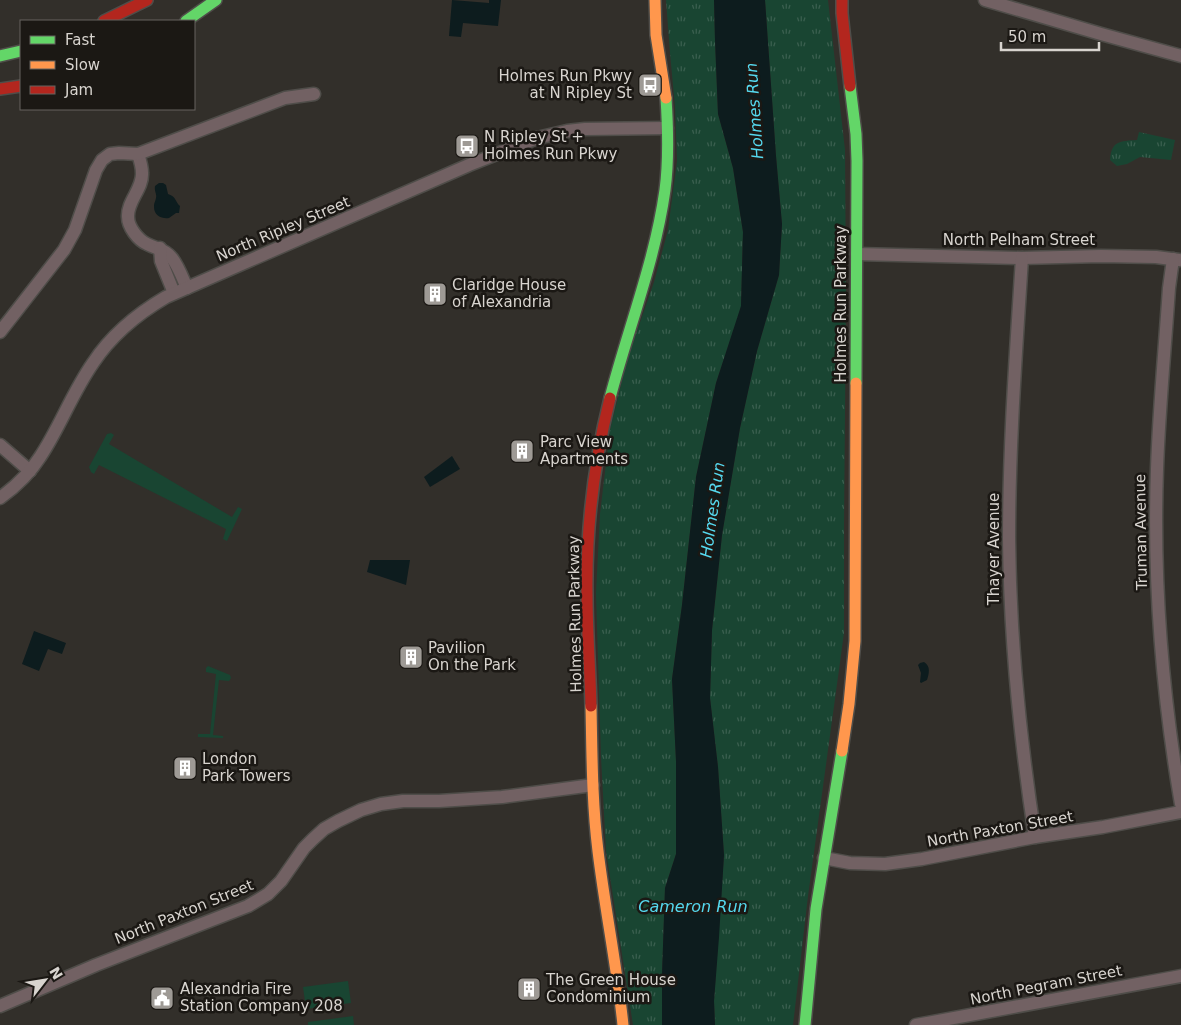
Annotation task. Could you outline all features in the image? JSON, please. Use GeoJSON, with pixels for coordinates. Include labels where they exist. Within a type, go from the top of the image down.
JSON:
{"type":"FeatureCollection","features":[{"type":"Feature","properties":{"kind":"street"},"geometry":{"type":"LineString","coordinates":[[106,20],[146,0]]}},
{"type":"Feature","properties":{"kind":"street"},"geometry":{"type":"LineString","coordinates":[[187,20],[216,0]]}},
{"type":"Feature","properties":{"kind":"street","name":"Holmes Run Parkway"},"geometry":{"type":"LineString","coordinates":[[623,1025],[620,992],[598,849],[593,786],[587,589],[588,539],[597,464],[609,404],[650,263],[666,177],[668,156],[665,94],[658,44],[655,0]]}},
{"type":"Feature","properties":{"kind":"street","name":"Holmes Run Parkway"},"geometry":{"type":"LineString","coordinates":[[805,1025],[816,911],[849,705],[855,641],[857,161],[856,134],[842,0]]}},
{"type":"Feature","properties":{"kind":"street"},"geometry":{"type":"LineString","coordinates":[[985,0],[1181,56]]}},
{"type":"Feature","properties":{"kind":"street"},"geometry":{"type":"LineString","coordinates":[[0,56],[20,51]]}},
{"type":"Feature","properties":{"kind":"street"},"geometry":{"type":"LineString","coordinates":[[0,89],[20,86]]}},
{"type":"Feature","properties":{"kind":"street"},"geometry":{"type":"LineString","coordinates":[[0,332],[64,250],[75,230],[96,170],[102,160],[110,154],[138,154],[281,99],[314,94]]}},
{"type":"Feature","properties":{"kind":"street","name":"North Ripley Street"},"geometry":{"type":"LineString","coordinates":[[0,498],[13,488],[40,459],[75,392],[94,361],[124,326],[148,307],[174,293],[468,165],[537,138],[586,129],[667,128]]}},
{"type":"Feature","properties":{"kind":"street"},"geometry":{"type":"LineString","coordinates":[[138,154],[143,174],[131,204],[128,217],[130,226],[137,236],[147,244],[160,248],[171,257],[187,288]]}},
{"type":"Feature","properties":{"kind":"street"},"geometry":{"type":"LineString","coordinates":[[160,248],[161,261],[174,293]]}},
{"type":"Feature","properties":{"kind":"street","name":"North Pelham Street"},"geometry":{"type":"LineString","coordinates":[[857,254],[1022,258],[1156,257],[1177,260]]}},
{"type":"Feature","properties":{"kind":"street","name":"Thayer Avenue"},"geometry":{"type":"LineString","coordinates":[[1022,258],[1010,480],[1010,602],[1020,721],[1035,837]]}},
{"type":"Feature","properties":{"kind":"street","name":"Truman Avenue"},"geometry":{"type":"LineString","coordinates":[[1177,260],[1167,316],[1157,467],[1157,559],[1160,645],[1166,708],[1181,804]]}},
{"type":"Feature","properties":{"kind":"street"},"geometry":{"type":"LineString","coordinates":[[0,445],[30,471]]}},
{"type":"Feature","properties":{"kind":"street","name":"North Paxton Street"},"geometry":{"type":"LineString","coordinates":[[0,1006],[96,965],[248,906],[272,891],[282,882],[295,860],[324,829],[338,820],[361,810],[381,804],[403,801],[502,797],[593,786]]}},
{"type":"Feature","properties":{"kind":"street","name":"North Paxton Street"},"geometry":{"type":"LineString","coordinates":[[824,858],[850,863],[885,864],[1181,812]]}},
{"type":"Feature","properties":{"kind":"street","name":"North Pegram Street"},"geometry":{"type":"LineString","coordinates":[[916,1025],[953,1022],[1181,976]]}},
{"type":"Feature","properties":{"kind":"green space"},"geometry":{"type":"Polygon","coordinates":[[[666,0],[714,0],[718,114],[733,168],[743,232],[741,307],[716,383],[696,477],[672,679],[676,761],[676,854],[665,888],[662,1025],[633,1025],[606,851],[596,593],[600,514],[610,430],[627,360],[654,282],[668,230],[677,161],[675,107],[666,0]]]}},
{"type":"Feature","properties":{"kind":"green space"},"geometry":{"type":"Polygon","coordinates":[[[765,0],[828,0],[845,150],[844,633],[808,896],[793,1025],[715,1025],[714,1001],[724,855],[718,767],[710,698],[712,630],[722,535],[740,428],[757,351],[779,275],[782,224],[765,0]]]}},
{"type":"Feature","properties":{"kind":"green space"},"geometry":{"type":"Polygon","coordinates":[[[1139,132],[1175,140],[1171,160],[1140,157],[1127,164],[1117,166],[1110,160],[1114,146],[1121,142],[1137,140],[1139,132]]]}},
{"type":"Feature","properties":{"kind":"green space"},"geometry":{"type":"Polygon","coordinates":[[[111,433],[114,435],[109,444],[232,517],[238,507],[242,509],[227,541],[223,539],[226,529],[99,465],[94,474],[91,472],[89,467],[107,434],[111,433]]]}},
{"type":"Feature","properties":{"kind":"green space"},"geometry":{"type":"Polygon","coordinates":[[[208,666],[230,675],[231,678],[229,681],[219,680],[213,735],[223,736],[223,738],[198,737],[198,734],[210,734],[216,674],[206,672],[208,666]]]}},
{"type":"Feature","properties":{"kind":"green space"},"geometry":{"type":"Polygon","coordinates":[[[348,981],[351,1003],[306,1009],[303,987],[348,981]]]}},
{"type":"Feature","properties":{"kind":"green space"},"geometry":{"type":"Polygon","coordinates":[[[353,1016],[354,1025],[308,1025],[308,1022],[353,1016]]]}},
{"type":"Feature","properties":{"kind":"water"},"geometry":{"type":"Polygon","coordinates":[[[452,0],[489,3],[489,0],[501,0],[498,26],[463,23],[461,37],[449,36],[452,0]]]}},
{"type":"Feature","properties":{"kind":"water","name":"Cameron Run"},"geometry":{"type":"Polygon","coordinates":[[[714,0],[765,0],[782,224],[779,275],[757,351],[740,428],[722,535],[712,630],[710,698],[718,767],[724,855],[714,1001],[715,1025],[662,1025],[665,888],[676,854],[676,761],[672,679],[696,477],[716,383],[741,306],[743,232],[733,168],[718,114],[714,0]]]}},
{"type":"Feature","properties":{"kind":"water"},"geometry":{"type":"Polygon","coordinates":[[[159,183],[166,185],[168,194],[180,206],[179,213],[169,218],[159,216],[154,210],[155,186],[159,183]]]}},
{"type":"Feature","properties":{"kind":"water"},"geometry":{"type":"Polygon","coordinates":[[[452,456],[460,469],[430,487],[424,477],[452,456]]]}},
{"type":"Feature","properties":{"kind":"water"},"geometry":{"type":"Polygon","coordinates":[[[370,560],[410,560],[406,585],[367,572],[370,560]]]}},
{"type":"Feature","properties":{"kind":"water"},"geometry":{"type":"Polygon","coordinates":[[[34,631],[66,643],[62,654],[48,649],[39,671],[22,664],[34,631]]]}},
{"type":"Feature","properties":{"kind":"water"},"geometry":{"type":"Polygon","coordinates":[[[924,662],[929,668],[929,673],[927,680],[921,683],[921,673],[918,665],[924,662]]]}},
{"type":"Feature","properties":{"kind":"traffic: fast"},"geometry":{"type":"LineString","coordinates":[[187,20],[216,0]]}},
{"type":"Feature","properties":{"kind":"traffic: fast"},"geometry":{"type":"LineString","coordinates":[[0,56],[20,51]]}},
{"type":"Feature","properties":{"kind":"traffic: fast"},"geometry":{"type":"LineString","coordinates":[[850,86],[856,134],[857,161],[856,383]]}},
{"type":"Feature","properties":{"kind":"traffic: fast"},"geometry":{"type":"LineString","coordinates":[[610,398],[648,269],[661,216],[667,167],[666,98]]}},
{"type":"Feature","properties":{"kind":"traffic: fast"},"geometry":{"type":"LineString","coordinates":[[805,1025],[816,909],[842,751]]}},
{"type":"Feature","properties":{"kind":"traffic: slow"},"geometry":{"type":"LineString","coordinates":[[655,0],[656,35],[666,98]]}},
{"type":"Feature","properties":{"kind":"traffic: slow"},"geometry":{"type":"LineString","coordinates":[[842,751],[855,641],[856,383]]}},
{"type":"Feature","properties":{"kind":"traffic: slow"},"geometry":{"type":"LineString","coordinates":[[591,706],[596,833],[623,1025]]}},
{"type":"Feature","properties":{"kind":"traffic: jam"},"geometry":{"type":"LineString","coordinates":[[106,20],[147,0]]}},
{"type":"Feature","properties":{"kind":"traffic: jam"},"geometry":{"type":"LineString","coordinates":[[842,0],[850,86]]}},
{"type":"Feature","properties":{"kind":"traffic: jam"},"geometry":{"type":"LineString","coordinates":[[0,89],[20,86]]}},
{"type":"Feature","properties":{"kind":"traffic: jam"},"geometry":{"type":"LineString","coordinates":[[591,706],[587,609],[588,545],[595,471],[610,398]]}},
{"type":"Feature","properties":{"kind":"place","name":"Holmes Run Pkwy at N Ripley St"},"geometry":{"type":"Point","coordinates":[650,85]}},
{"type":"Feature","properties":{"kind":"place","name":"N Ripley St + Holmes Run Pkwy"},"geometry":{"type":"Point","coordinates":[467,146]}},
{"type":"Feature","properties":{"kind":"place","name":"Claridge House of Alexandria"},"geometry":{"type":"Point","coordinates":[435,294]}},
{"type":"Feature","properties":{"kind":"place","name":"Parc View Apartments"},"geometry":{"type":"Point","coordinates":[522,451]}},
{"type":"Feature","properties":{"kind":"place","name":"Pavilion On the Park"},"geometry":{"type":"Point","coordinates":[411,657]}},
{"type":"Feature","properties":{"kind":"place","name":"London Park Towers"},"geometry":{"type":"Point","coordinates":[185,768]}},
{"type":"Feature","properties":{"kind":"place","name":"The Green House Condominium"},"geometry":{"type":"Point","coordinates":[529,989]}},
{"type":"Feature","properties":{"kind":"place","name":"Alexandria Fire Station Company 208"},"geometry":{"type":"Point","coordinates":[162,998]}},
{"type":"Feature","properties":{"kind":"water label","name":"Holmes Run"},"geometry":{"type":"Point","coordinates":[754,111]}},
{"type":"Feature","properties":{"kind":"water label","name":"Holmes Run"},"geometry":{"type":"Point","coordinates":[712,510]}}]}
